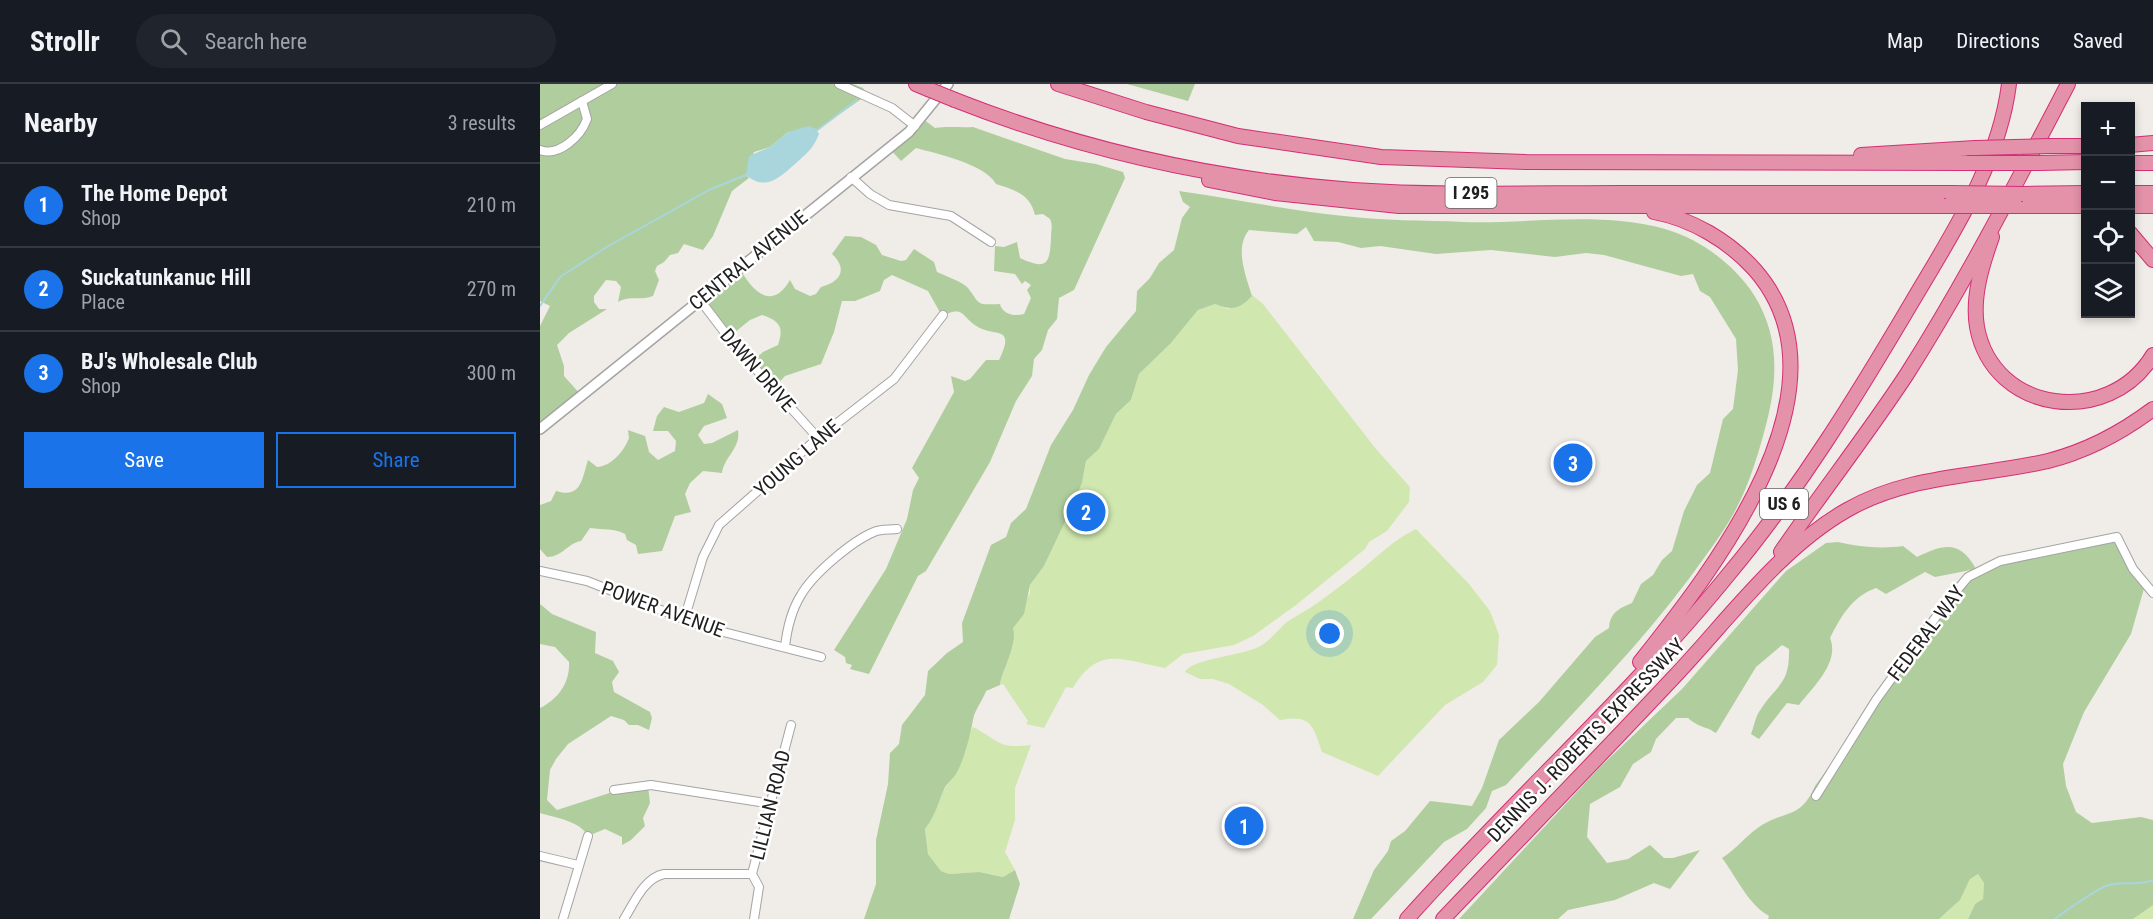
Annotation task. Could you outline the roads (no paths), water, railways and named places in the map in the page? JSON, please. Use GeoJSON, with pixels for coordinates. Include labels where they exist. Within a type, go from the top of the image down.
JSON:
{"type":"FeatureCollection","features":[{"type":"Feature","properties":{"kind":"highway","name":"I 295"},"geometry":{"type":"LineString","coordinates":[[1058,84],[1122,105],[1227,133],[1370,155],[1478,162],[2081,162]]}},
{"type":"Feature","properties":{"kind":"highway","name":"US 6"},"geometry":{"type":"LineString","coordinates":[[1588,729],[1728,576],[1773,518],[1834,432],[1967,207],[1996,141],[2009,84]]}},
{"type":"Feature","properties":{"kind":"highway"},"geometry":{"type":"LineString","coordinates":[[1757,588],[1908,373],[2068,84]]}},
{"type":"Feature","properties":{"kind":"highway","name":"I 295"},"geometry":{"type":"LineString","coordinates":[[922,86],[955,100],[1086,144],[1205,171],[1366,191],[1472,194],[2081,193]]}},
{"type":"Feature","properties":{"kind":"highway"},"geometry":{"type":"LineString","coordinates":[[1086,144],[1132,160],[1227,184],[1325,200],[1399,206],[1601,208],[2081,206]]}},
{"type":"Feature","properties":{"kind":"highway"},"geometry":{"type":"LineString","coordinates":[[2135,146],[2153,145]]}},
{"type":"Feature","properties":{"kind":"highway"},"geometry":{"type":"LineString","coordinates":[[1767,162],[1975,148],[2081,146]]}},
{"type":"Feature","properties":{"kind":"highway"},"geometry":{"type":"LineString","coordinates":[[2135,163],[2153,163]]}},
{"type":"Feature","properties":{"kind":"highway"},"geometry":{"type":"LineString","coordinates":[[2018,178],[1990,242],[1977,293],[1977,326],[1981,340],[1993,363],[2011,382],[2027,392],[2053,401],[2073,403],[2097,399],[2119,390],[2137,376],[2153,355]]}},
{"type":"Feature","properties":{"kind":"highway"},"geometry":{"type":"LineString","coordinates":[[2135,193],[2153,193]]}},
{"type":"Feature","properties":{"kind":"highway"},"geometry":{"type":"LineString","coordinates":[[2041,206],[2081,211]]}},
{"type":"Feature","properties":{"kind":"highway"},"geometry":{"type":"LineString","coordinates":[[2135,206],[2153,206]]}},
{"type":"Feature","properties":{"kind":"highway"},"geometry":{"type":"LineString","coordinates":[[1588,729],[1693,592],[1750,504],[1778,439],[1786,404],[1789,369],[1786,334],[1780,312],[1765,283],[1742,256],[1714,236],[1676,217],[1648,211],[1601,208]]}},
{"type":"Feature","properties":{"kind":"highway"},"geometry":{"type":"LineString","coordinates":[[2135,239],[2153,260]]}},
{"type":"Feature","properties":{"kind":"highway","name":"US 6"},"geometry":{"type":"LineString","coordinates":[[1757,588],[1786,556],[1809,536],[1838,515],[1871,498],[1928,480],[2061,457],[2107,439],[2153,409]]}},
{"type":"Feature","properties":{"kind":"highway","name":"DENNIS J. ROBERTS EXPRESSWAY"},"geometry":{"type":"LineString","coordinates":[[1445,919],[1757,588]]}},
{"type":"Feature","properties":{"kind":"highway","name":"DENNIS J. ROBERTS EXPRESSWAY"},"geometry":{"type":"LineString","coordinates":[[1407,919],[1588,729]]}},
{"type":"Feature","properties":{"kind":"highway"},"geometry":{"type":"LineString","coordinates":[[1402,919],[1426,897]]}},
{"type":"Feature","properties":{"kind":"street"},"geometry":{"type":"LineString","coordinates":[[540,125],[612,84]]}},
{"type":"Feature","properties":{"kind":"street"},"geometry":{"type":"LineString","coordinates":[[839,84],[892,108],[915,126]]}},
{"type":"Feature","properties":{"kind":"street","name":"CENTRAL AVENUE"},"geometry":{"type":"LineString","coordinates":[[540,429],[915,126],[948,84]]}},
{"type":"Feature","properties":{"kind":"street"},"geometry":{"type":"LineString","coordinates":[[540,150],[547,152],[557,150],[580,132],[587,116],[582,100]]}},
{"type":"Feature","properties":{"kind":"street"},"geometry":{"type":"LineString","coordinates":[[851,177],[882,202],[902,209],[951,216],[991,242]]}},
{"type":"Feature","properties":{"kind":"street","name":"DAWN DRIVE"},"geometry":{"type":"LineString","coordinates":[[700,300],[735,346],[818,438]]}},
{"type":"Feature","properties":{"kind":"street","name":"YOUNG LANE"},"geometry":{"type":"LineString","coordinates":[[684,620],[712,533],[726,517],[818,438],[894,379],[943,315]]}},
{"type":"Feature","properties":{"kind":"street"},"geometry":{"type":"LineString","coordinates":[[784,647],[793,610],[801,594],[816,577],[837,557],[874,531],[897,529]]}},
{"type":"Feature","properties":{"kind":"street","name":"FEDERAL WAY"},"geometry":{"type":"LineString","coordinates":[[1816,796],[1885,688],[1946,603],[1974,572],[2000,561],[2116,537],[2137,576],[2153,593]]}},
{"type":"Feature","properties":{"kind":"street","name":"POWER AVENUE"},"geometry":{"type":"LineString","coordinates":[[540,571],[587,581],[684,620],[821,657]]}},
{"type":"Feature","properties":{"kind":"street","name":"LILLIAN ROAD"},"geometry":{"type":"LineString","coordinates":[[754,919],[759,887],[752,873],[791,725]]}},
{"type":"Feature","properties":{"kind":"street"},"geometry":{"type":"LineString","coordinates":[[614,790],[651,785],[772,804]]}},
{"type":"Feature","properties":{"kind":"street"},"geometry":{"type":"LineString","coordinates":[[563,919],[588,836]]}},
{"type":"Feature","properties":{"kind":"street"},"geometry":{"type":"LineString","coordinates":[[540,856],[578,865]]}},
{"type":"Feature","properties":{"kind":"street"},"geometry":{"type":"LineString","coordinates":[[624,919],[647,883],[654,877],[664,874],[752,873]]}},
{"type":"Feature","properties":{"kind":"water"},"geometry":{"type":"Polygon","coordinates":[[[809,126],[816,129],[819,134],[817,139],[806,154],[784,174],[766,182],[753,180],[746,175],[749,156],[770,147],[788,132],[809,126]]]}},
{"type":"Feature","properties":{"kind":"waterway"},"geometry":{"type":"LineString","coordinates":[[816,131],[857,100]]}},
{"type":"Feature","properties":{"kind":"waterway"},"geometry":{"type":"LineString","coordinates":[[540,306],[560,277],[605,248],[709,190],[746,175]]}},
{"type":"Feature","properties":{"kind":"waterway"},"geometry":{"type":"LineString","coordinates":[[2055,919],[2106,886],[2153,880]]}},
{"type":"Feature","properties":{"kind":"place","name":"BJ's Wholesale Club"},"geometry":{"type":"Point","coordinates":[1573,463]}},
{"type":"Feature","properties":{"kind":"place","name":"Suckatunkanuc Hill"},"geometry":{"type":"Point","coordinates":[1086,512]}},
{"type":"Feature","properties":{"kind":"place","name":"The Home Depot"},"geometry":{"type":"Point","coordinates":[1244,826]}}]}
